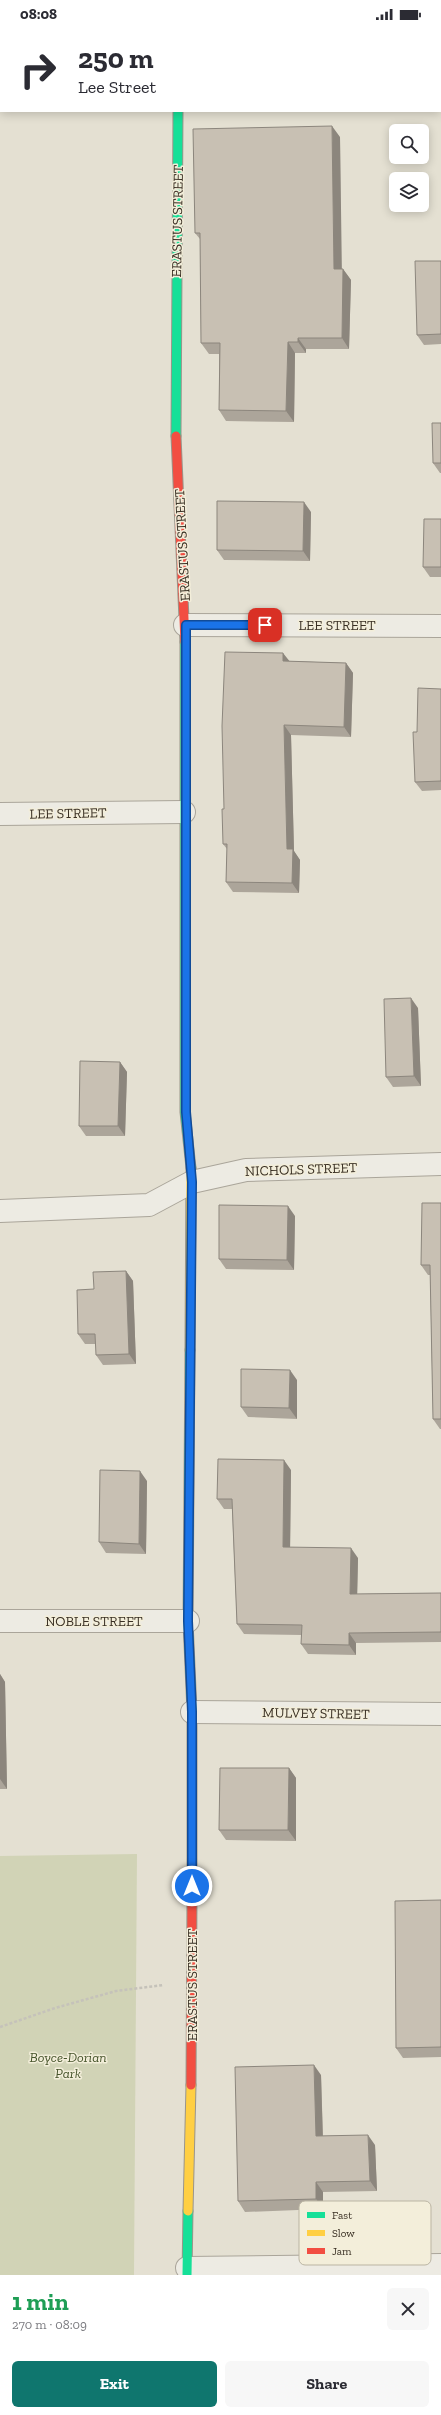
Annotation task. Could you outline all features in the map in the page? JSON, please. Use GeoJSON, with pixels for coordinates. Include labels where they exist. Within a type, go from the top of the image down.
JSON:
{"type":"FeatureCollection","features":[{"type":"Feature","properties":{"kind":"street","name":"ERASTUS STREET"},"geometry":{"type":"LineString","coordinates":[[178,112],[175,405],[186,625],[184,812],[186,1112],[192,1182],[188,1621],[192,1712],[192,1981],[187,2272]]}},
{"type":"Feature","properties":{"kind":"street","name":"LEE STREET"},"geometry":{"type":"LineString","coordinates":[[186,625],[441,626]]}},
{"type":"Feature","properties":{"kind":"street","name":"LEE STREET"},"geometry":{"type":"LineString","coordinates":[[0,814],[184,812]]}},
{"type":"Feature","properties":{"kind":"street","name":"NICHOLS STREET"},"geometry":{"type":"LineString","coordinates":[[0,1211],[150,1205],[192,1182],[246,1170],[441,1164]]}},
{"type":"Feature","properties":{"kind":"street","name":"NOBLE STREET"},"geometry":{"type":"LineString","coordinates":[[0,1621],[188,1621]]}},
{"type":"Feature","properties":{"kind":"street","name":"MULVEY STREET"},"geometry":{"type":"LineString","coordinates":[[192,1712],[441,1714]]}},
{"type":"Feature","properties":{"kind":"street"},"geometry":{"type":"LineString","coordinates":[[187,2272],[441,2265]]}},
{"type":"Feature","properties":{"kind":"path"},"geometry":{"type":"LineString","coordinates":[[0,2027],[55,2008],[116,1991],[192,1981]]}},
{"type":"Feature","properties":{"kind":"green space","name":"Boyce-Dorian Park"},"geometry":{"type":"Polygon","coordinates":[[[137,1854],[134,2275],[0,2275],[0,1856],[137,1854]]]}},
{"type":"Feature","properties":{"kind":"building"},"geometry":{"type":"Polygon","coordinates":[[[332,126],[334,269],[343,269],[342,338],[298,338],[298,342],[288,342],[286,411],[219,410],[220,343],[201,343],[200,233],[195,233],[193,129],[332,126]]]}},
{"type":"Feature","properties":{"kind":"building"},"geometry":{"type":"Polygon","coordinates":[[[415,261],[441,261],[441,334],[417,335],[415,261]]]}},
{"type":"Feature","properties":{"kind":"building"},"geometry":{"type":"Polygon","coordinates":[[[432,423],[441,423],[441,463],[433,463],[432,423]]]}},
{"type":"Feature","properties":{"kind":"building"},"geometry":{"type":"Polygon","coordinates":[[[217,501],[304,502],[303,551],[217,550],[217,501]]]}},
{"type":"Feature","properties":{"kind":"building"},"geometry":{"type":"Polygon","coordinates":[[[424,519],[441,519],[441,567],[423,567],[424,519]]]}},
{"type":"Feature","properties":{"kind":"building"},"geometry":{"type":"Polygon","coordinates":[[[225,652],[283,653],[283,661],[346,663],[344,727],[284,725],[287,849],[293,849],[292,883],[226,882],[227,844],[223,844],[222,809],[224,809],[222,726],[225,652]]]}},
{"type":"Feature","properties":{"kind":"building"},"geometry":{"type":"Polygon","coordinates":[[[418,688],[441,689],[441,781],[415,782],[413,732],[417,732],[418,688]]]}},
{"type":"Feature","properties":{"kind":"building"},"geometry":{"type":"Polygon","coordinates":[[[411,998],[414,1076],[386,1077],[384,999],[411,998]]]}},
{"type":"Feature","properties":{"kind":"building"},"geometry":{"type":"Polygon","coordinates":[[[80,1061],[120,1062],[118,1126],[79,1126],[80,1061]]]}},
{"type":"Feature","properties":{"kind":"building"},"geometry":{"type":"Polygon","coordinates":[[[422,1203],[441,1203],[441,1419],[433,1419],[430,1265],[421,1265],[422,1203]]]}},
{"type":"Feature","properties":{"kind":"building"},"geometry":{"type":"Polygon","coordinates":[[[219,1205],[288,1206],[287,1260],[219,1259],[219,1205]]]}},
{"type":"Feature","properties":{"kind":"building"},"geometry":{"type":"Polygon","coordinates":[[[126,1271],[129,1354],[96,1355],[95,1334],[78,1334],[77,1290],[94,1289],[93,1272],[126,1271]]]}},
{"type":"Feature","properties":{"kind":"building"},"geometry":{"type":"Polygon","coordinates":[[[241,1369],[290,1370],[289,1408],[241,1407],[241,1369]]]}},
{"type":"Feature","properties":{"kind":"building"},"geometry":{"type":"Polygon","coordinates":[[[218,1459],[284,1460],[283,1547],[351,1548],[350,1594],[441,1593],[441,1632],[349,1633],[349,1645],[301,1644],[302,1625],[237,1624],[232,1499],[217,1499],[218,1459]]]}},
{"type":"Feature","properties":{"kind":"building"},"geometry":{"type":"Polygon","coordinates":[[[100,1470],[140,1471],[139,1544],[99,1542],[100,1470]]]}},
{"type":"Feature","properties":{"kind":"building"},"geometry":{"type":"Polygon","coordinates":[[[220,1768],[289,1768],[288,1830],[219,1830],[220,1768]]]}},
{"type":"Feature","properties":{"kind":"building"},"geometry":{"type":"Polygon","coordinates":[[[441,1900],[441,2047],[396,2048],[395,1901],[441,1900]]]}},
{"type":"Feature","properties":{"kind":"building"},"geometry":{"type":"Polygon","coordinates":[[[314,2065],[316,2136],[368,2135],[370,2181],[316,2182],[316,2199],[238,2201],[235,2067],[314,2065]]]}},
{"type":"Feature","properties":{"kind":"traffic: fast"},"geometry":{"type":"LineString","coordinates":[[176,436],[178,112]]}},
{"type":"Feature","properties":{"kind":"traffic: fast"},"geometry":{"type":"LineString","coordinates":[[185,642],[185,1112],[191,1168]]}},
{"type":"Feature","properties":{"kind":"traffic: fast"},"geometry":{"type":"LineString","coordinates":[[190,1350],[188,1621],[192,1712],[192,1894]]}},
{"type":"Feature","properties":{"kind":"traffic: fast"},"geometry":{"type":"LineString","coordinates":[[187,2275],[188,2211]]}},
{"type":"Feature","properties":{"kind":"traffic: slow"},"geometry":{"type":"LineString","coordinates":[[190,1350],[191,1168]]}},
{"type":"Feature","properties":{"kind":"traffic: slow"},"geometry":{"type":"LineString","coordinates":[[188,2211],[191,2085]]}},
{"type":"Feature","properties":{"kind":"traffic: jam"},"geometry":{"type":"LineString","coordinates":[[176,436],[185,642]]}},
{"type":"Feature","properties":{"kind":"traffic: jam"},"geometry":{"type":"LineString","coordinates":[[191,2085],[192,1894]]}},
{"type":"Feature","properties":{"kind":"route"},"geometry":{"type":"LineString","coordinates":[[192,1886],[192,1712],[188,1621],[192,1182],[186,1112],[184,812],[186,625],[265,625]]}}]}
